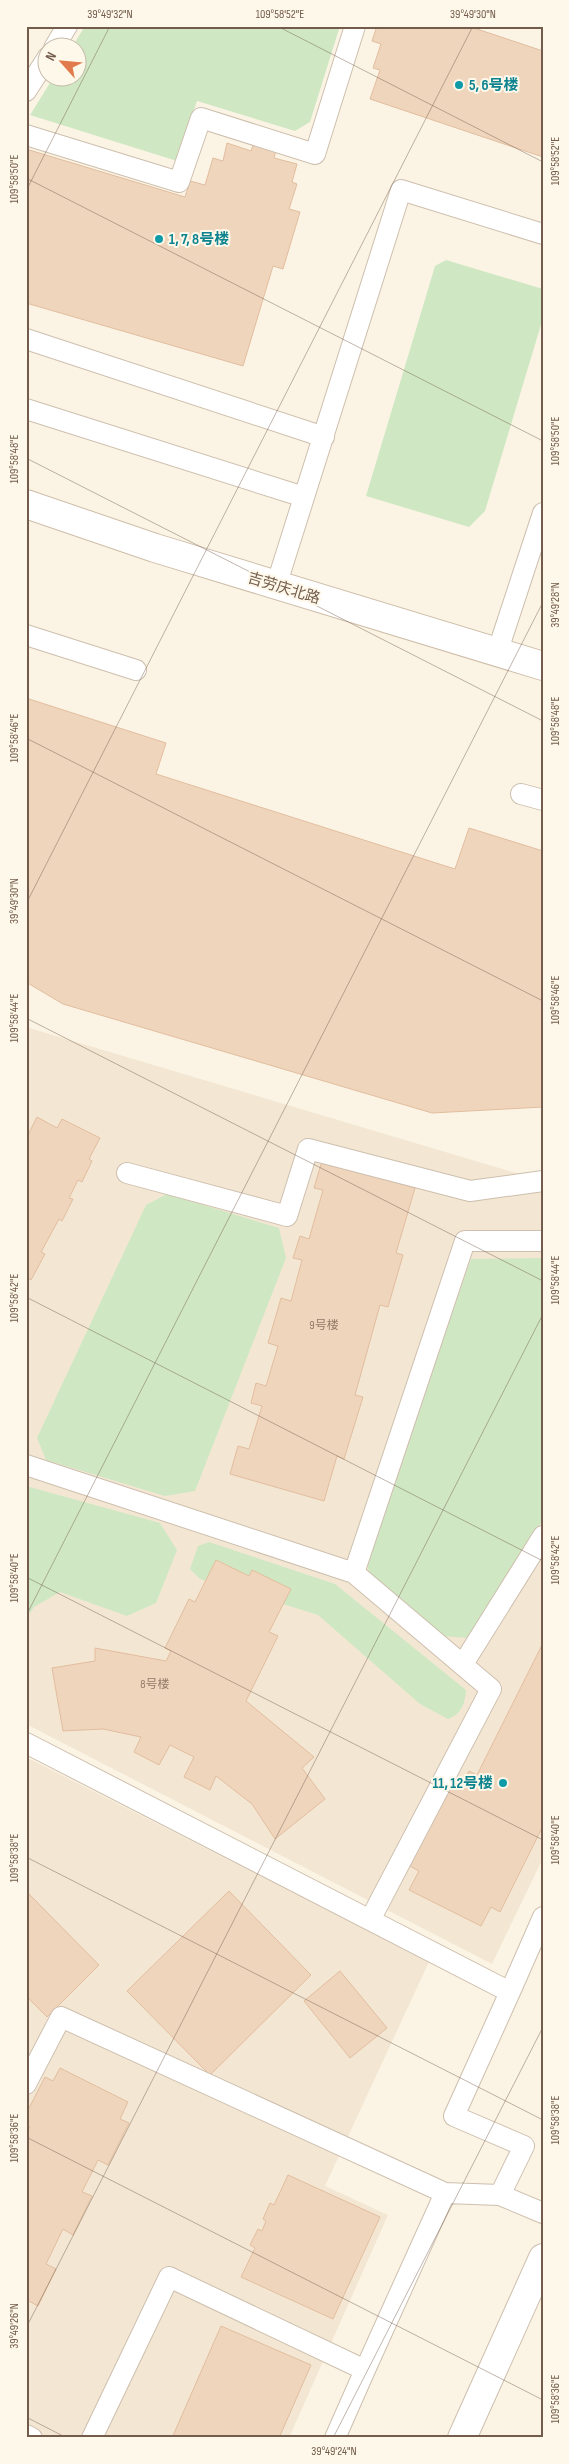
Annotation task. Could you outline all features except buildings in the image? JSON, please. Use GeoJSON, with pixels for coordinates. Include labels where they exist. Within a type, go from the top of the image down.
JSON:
{"type":"FeatureCollection","features":[{"type":"Feature","properties":{"kind":"main road","name":"吉劳庆北路"},"geometry":{"type":"LineString","coordinates":[[26,504],[155,548],[276,586],[543,666]]}},
{"type":"Feature","properties":{"kind":"main road"},"geometry":{"type":"LineString","coordinates":[[462,2438],[543,2258]]}},
{"type":"Feature","properties":{"kind":"lane"},"geometry":{"type":"LineString","coordinates":[[60,38],[67,26]]}},
{"type":"Feature","properties":{"kind":"lane"},"geometry":{"type":"LineString","coordinates":[[26,135],[179,182],[201,118],[315,154],[355,26]]}},
{"type":"Feature","properties":{"kind":"lane"},"geometry":{"type":"LineString","coordinates":[[26,91],[38,72]]}},
{"type":"Feature","properties":{"kind":"lane"},"geometry":{"type":"LineString","coordinates":[[276,586],[401,190],[543,234]]}},
{"type":"Feature","properties":{"kind":"lane"},"geometry":{"type":"LineString","coordinates":[[26,340],[324,437]]}},
{"type":"Feature","properties":{"kind":"lane"},"geometry":{"type":"LineString","coordinates":[[26,409],[304,498]]}},
{"type":"Feature","properties":{"kind":"lane"},"geometry":{"type":"LineString","coordinates":[[497,653],[542,518]]}},
{"type":"Feature","properties":{"kind":"lane"},"geometry":{"type":"LineString","coordinates":[[26,635],[136,670]]}},
{"type":"Feature","properties":{"kind":"lane"},"geometry":{"type":"LineString","coordinates":[[521,794],[543,800]]}},
{"type":"Feature","properties":{"kind":"lane"},"geometry":{"type":"LineString","coordinates":[[127,1173],[287,1216],[308,1149],[470,1191],[543,1181]]}},
{"type":"Feature","properties":{"kind":"lane"},"geometry":{"type":"LineString","coordinates":[[354,1573],[465,1241],[543,1241]]}},
{"type":"Feature","properties":{"kind":"lane"},"geometry":{"type":"LineString","coordinates":[[26,1464],[354,1573],[491,1689],[370,1920]]}},
{"type":"Feature","properties":{"kind":"lane"},"geometry":{"type":"LineString","coordinates":[[462,1664],[543,1536]]}},
{"type":"Feature","properties":{"kind":"lane"},"geometry":{"type":"LineString","coordinates":[[26,1743],[510,1992]]}},
{"type":"Feature","properties":{"kind":"lane"},"geometry":{"type":"LineString","coordinates":[[500,2194],[524,2146],[454,2116],[543,1917]]}},
{"type":"Feature","properties":{"kind":"lane"},"geometry":{"type":"LineString","coordinates":[[26,2084],[61,2017],[445,2193],[500,2194],[543,2213]]}},
{"type":"Feature","properties":{"kind":"lane"},"geometry":{"type":"LineString","coordinates":[[335,2438],[445,2193]]}},
{"type":"Feature","properties":{"kind":"lane"},"geometry":{"type":"LineString","coordinates":[[92,2438],[169,2277],[365,2370]]}},
{"type":"Feature","properties":{"kind":"lane"},"geometry":{"type":"LineString","coordinates":[[26,2435],[32,2438]]}},
{"type":"Feature","properties":{"kind":"shaded area"},"geometry":{"type":"Polygon","coordinates":[[[26,1027],[543,1181],[543,1858],[492,1964],[26,1724],[26,1027]]]}},
{"type":"Feature","properties":{"kind":"shaded area"},"geometry":{"type":"Polygon","coordinates":[[[26,1757],[429,1962],[325,2186],[388,2215],[289,2438],[26,2438],[26,1757]]]}},
{"type":"Feature","properties":{"kind":"green space"},"geometry":{"type":"Polygon","coordinates":[[[85,26],[340,26],[310,122],[295,131],[197,101],[177,161],[30,115],[47,88],[88,88],[88,38],[78,38],[85,26]]]}},
{"type":"Feature","properties":{"kind":"green space"},"geometry":{"type":"Polygon","coordinates":[[[446,260],[543,289],[543,318],[485,511],[469,527],[366,496],[435,266],[446,260]]]}},
{"type":"Feature","properties":{"kind":"green space"},"geometry":{"type":"Polygon","coordinates":[[[167,1194],[279,1228],[286,1258],[195,1491],[165,1496],[46,1460],[37,1438],[146,1205],[167,1194]]]}},
{"type":"Feature","properties":{"kind":"green space"},"geometry":{"type":"Polygon","coordinates":[[[543,1258],[543,1519],[470,1638],[440,1636],[369,1576],[367,1557],[471,1259],[543,1258]]]}},
{"type":"Feature","properties":{"kind":"green space"},"geometry":{"type":"Polygon","coordinates":[[[26,1486],[160,1523],[177,1550],[156,1603],[127,1616],[60,1592],[34,1607],[26,1619],[26,1486]]]}},
{"type":"Feature","properties":{"kind":"green space"},"geometry":{"type":"Polygon","coordinates":[[[209,1542],[335,1584],[466,1690],[464,1704],[460,1711],[448,1719],[420,1704],[318,1615],[283,1604],[291,1589],[252,1570],[249,1576],[217,1560],[206,1581],[200,1579],[190,1569],[198,1546],[209,1542]]]}},
{"type":"Feature","properties":{"kind":"place","name":"5, 6号楼"},"geometry":{"type":"Point","coordinates":[459,85]}},
{"type":"Feature","properties":{"kind":"place","name":"1, 7, 8号楼"},"geometry":{"type":"Point","coordinates":[159,239]}},
{"type":"Feature","properties":{"kind":"place","name":"11, 12号楼"},"geometry":{"type":"Point","coordinates":[503,1783]}}]}
